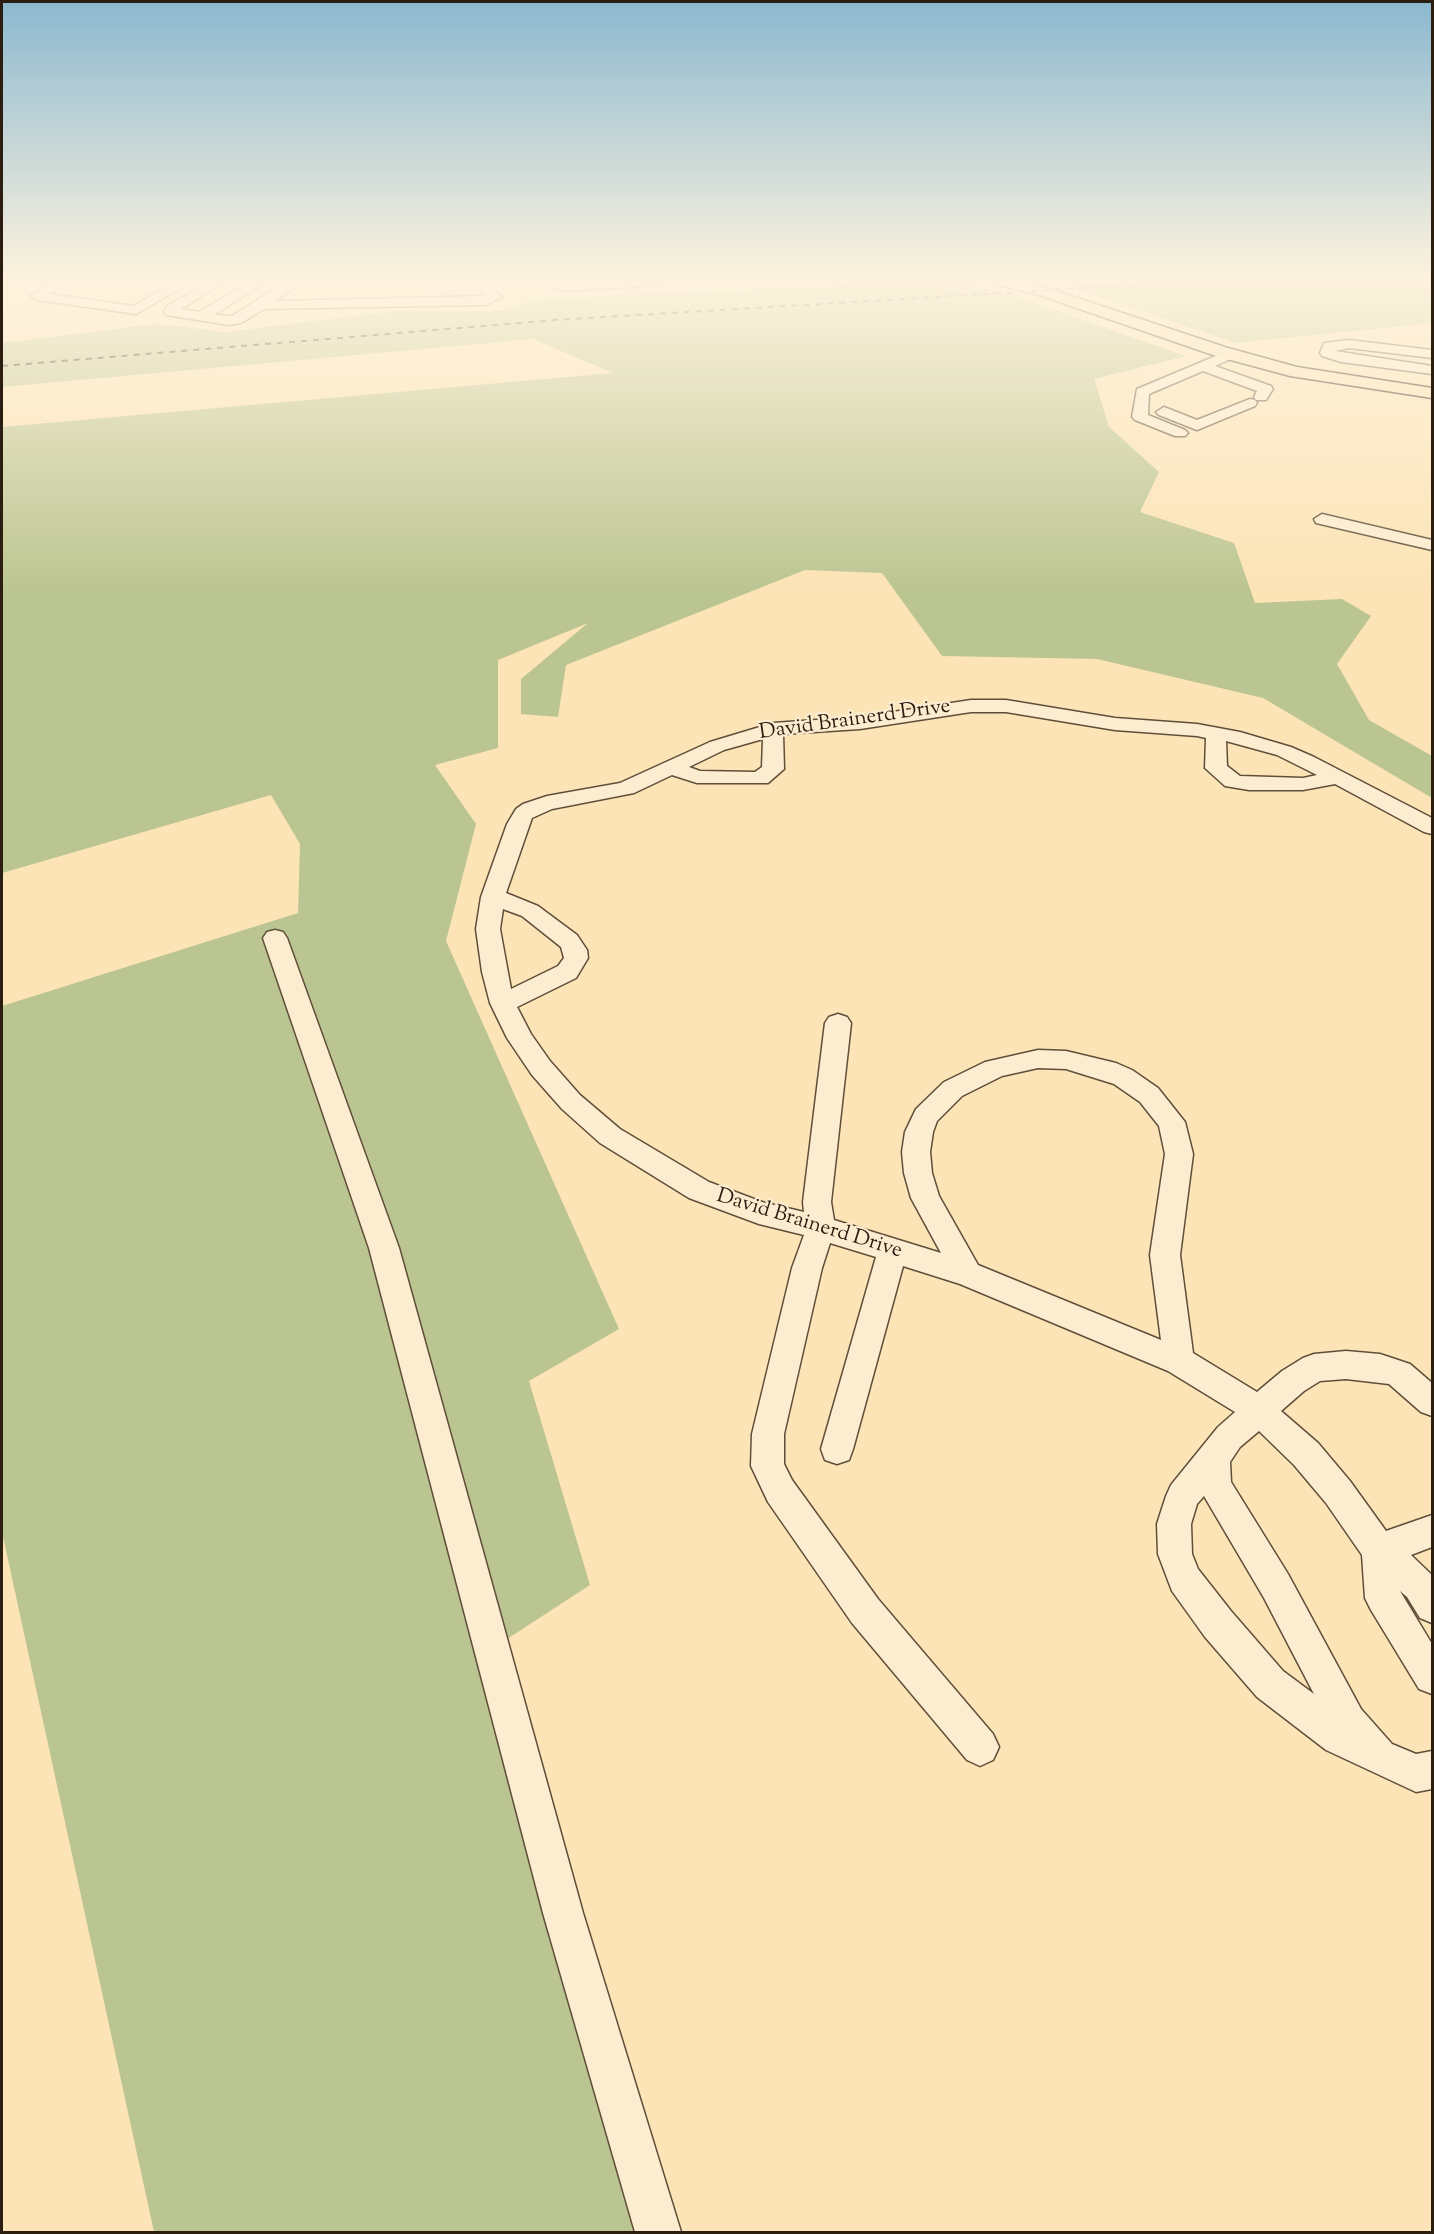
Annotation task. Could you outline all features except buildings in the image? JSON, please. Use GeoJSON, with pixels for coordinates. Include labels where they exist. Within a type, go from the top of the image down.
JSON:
{"type":"FeatureCollection","features":[{"type":"Feature","properties":{"kind":"main road"},"geometry":{"type":"LineString","coordinates":[[1382,385],[1432,393]]}},
{"type":"Feature","properties":{"kind":"street"},"geometry":{"type":"LineString","coordinates":[[1158,385],[1142,392],[1140,417],[1180,433]]}},
{"type":"Feature","properties":{"kind":"street"},"geometry":{"type":"LineString","coordinates":[[1141,402],[1197,426],[1255,400],[1266,389],[1256,385]]}},
{"type":"Feature","properties":{"kind":"street"},"geometry":{"type":"LineString","coordinates":[[1322,519],[1432,545]]}},
{"type":"Feature","properties":{"kind":"street","name":"David Brainerd Drive"},"geometry":{"type":"LineString","coordinates":[[1432,827],[1284,751],[1216,733],[1115,724],[1025,708],[989,705],[949,708],[860,723],[809,724],[772,729],[717,746],[674,768],[626,788],[547,803],[524,814],[518,824],[493,897],[488,929],[494,972],[503,1003],[520,1038],[541,1068],[571,1101],[610,1136],[699,1190],[759,1213],[821,1228],[968,1274],[1179,1361],[1218,1383],[1259,1411],[1306,1454],[1338,1492],[1379,1550],[1419,1586],[1432,1606]]}},
{"type":"Feature","properties":{"kind":"street"},"geometry":{"type":"LineString","coordinates":[[674,768],[688,775],[704,778],[760,778],[773,769],[772,729]]}},
{"type":"Feature","properties":{"kind":"street"},"geometry":{"type":"LineString","coordinates":[[1216,733],[1216,768],[1233,781],[1249,784],[1303,784],[1338,777]]}},
{"type":"Feature","properties":{"kind":"street"},"geometry":{"type":"LineString","coordinates":[[493,897],[530,912],[569,941],[575,950],[576,958],[567,972],[503,1003]]}},
{"type":"Feature","properties":{"kind":"street"},"geometry":{"type":"LineString","coordinates":[[275,938],[384,1248],[563,1913],[658,2232]]}},
{"type":"Feature","properties":{"kind":"street"},"geometry":{"type":"LineString","coordinates":[[838,1023],[817,1202],[821,1228],[807,1268],[768,1434],[767,1466],[780,1491],[865,1611],[980,1747]]}},
{"type":"Feature","properties":{"kind":"street"},"geometry":{"type":"LineString","coordinates":[[968,1274],[925,1198],[918,1173],[916,1152],[919,1132],[926,1116],[953,1089],[994,1069],[1019,1062],[1038,1059],[1066,1060],[1107,1070],[1130,1081],[1149,1095],[1171,1122],[1176,1135],[1179,1154],[1165,1255],[1179,1361]]}},
{"type":"Feature","properties":{"kind":"street"},"geometry":{"type":"LineString","coordinates":[[837,1449],[875,1306],[892,1252]]}},
{"type":"Feature","properties":{"kind":"street"},"geometry":{"type":"LineString","coordinates":[[1432,1402],[1399,1374],[1380,1368],[1346,1365],[1314,1368],[1304,1372],[1229,1437],[1183,1496],[1174,1524],[1175,1554],[1184,1579],[1218,1624],[1269,1684],[1339,1737],[1416,1773],[1432,1770]]}},
{"type":"Feature","properties":{"kind":"street"},"geometry":{"type":"LineString","coordinates":[[1213,1458],[1215,1484],[1226,1505],[1276,1586],[1348,1722],[1378,1757]]}},
{"type":"Feature","properties":{"kind":"street"},"geometry":{"type":"LineString","coordinates":[[1432,1531],[1379,1550],[1383,1598],[1432,1676]]}},
{"type":"Feature","properties":{"kind":"green space"},"geometry":{"type":"Polygon","coordinates":[[[474,385],[1096,385],[1109,427],[1159,472],[1140,512],[1234,543],[1255,603],[1342,599],[1371,616],[1337,664],[1369,720],[1432,756],[1432,798],[1263,698],[1097,659],[942,656],[882,573],[805,570],[566,665],[558,717],[521,714],[521,679],[588,623],[498,660],[498,748],[435,765],[476,824],[446,941],[619,1329],[529,1381],[590,1585],[484,1654],[649,2232],[154,2232],[2,1532],[2,1006],[298,913],[300,844],[271,795],[2,873],[2,427],[474,385]]]}}]}
